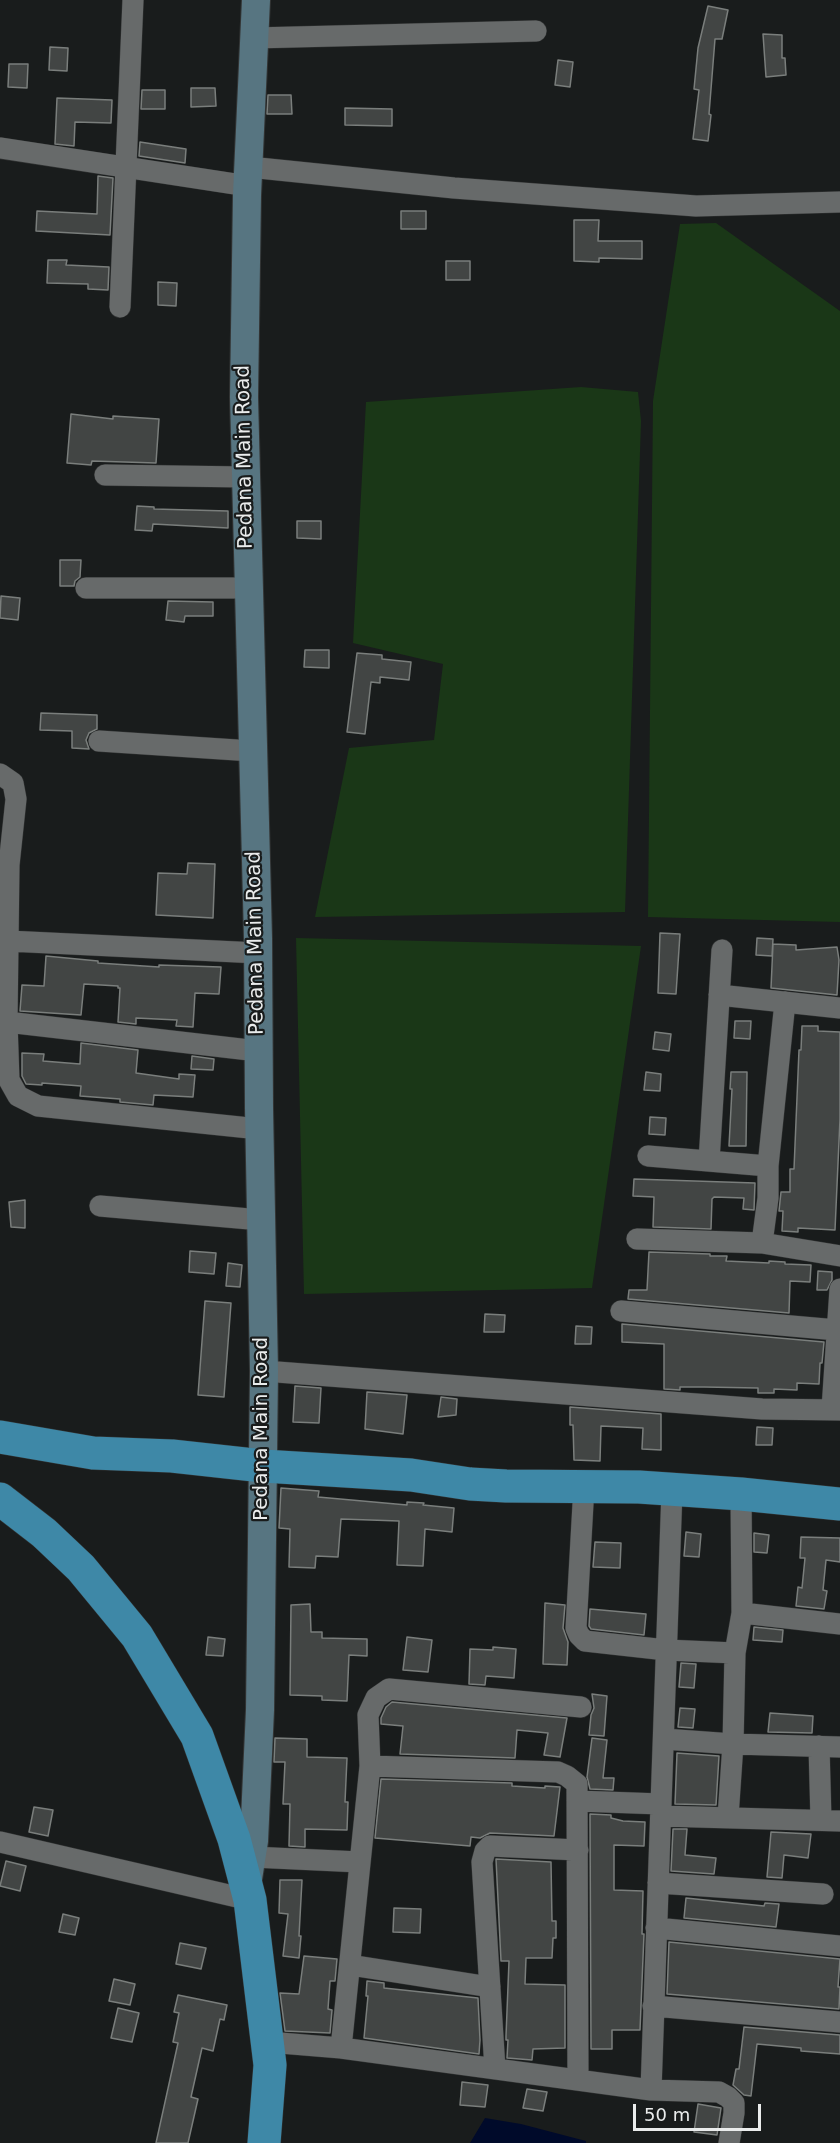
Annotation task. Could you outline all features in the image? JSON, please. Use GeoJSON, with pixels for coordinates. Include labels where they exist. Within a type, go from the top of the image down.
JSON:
{"type":"FeatureCollection","features":[{"type":"Feature","properties":{"kind":"highway"},"geometry":{"type":"LineString","coordinates":[[0,1437],[93,1453],[172,1456],[263,1466],[411,1475],[470,1484],[672,1490],[840,1504]]}},
{"type":"Feature","properties":{"kind":"highway"},"geometry":{"type":"LineString","coordinates":[[0,1499],[44,1533],[81,1568],[137,1636],[197,1736],[250,1881],[270,2065],[264,2143]]}},
{"type":"Feature","properties":{"kind":"main road","name":"Pedana Main Road"},"geometry":{"type":"LineString","coordinates":[[250,1881],[260,1710],[264,1371],[258,953],[244,398],[248,176],[256,0]]}},
{"type":"Feature","properties":{"kind":"street"},"geometry":{"type":"LineString","coordinates":[[120,307],[133,0]]}},
{"type":"Feature","properties":{"kind":"street"},"geometry":{"type":"LineString","coordinates":[[254,38],[536,31]]}},
{"type":"Feature","properties":{"kind":"street"},"geometry":{"type":"LineString","coordinates":[[0,148],[127,168],[454,188],[696,206],[840,202]]}},
{"type":"Feature","properties":{"kind":"street"},"geometry":{"type":"LineString","coordinates":[[105,475],[245,477]]}},
{"type":"Feature","properties":{"kind":"street"},"geometry":{"type":"LineString","coordinates":[[86,588],[247,588]]}},
{"type":"Feature","properties":{"kind":"street"},"geometry":{"type":"LineString","coordinates":[[99,741],[252,751]]}},
{"type":"Feature","properties":{"kind":"street"},"geometry":{"type":"LineString","coordinates":[[0,774],[13,783],[16,799],[4,865],[8,941],[9,1080],[18,1096],[38,1106],[259,1129]]}},
{"type":"Feature","properties":{"kind":"street"},"geometry":{"type":"LineString","coordinates":[[8,941],[258,953]]}},
{"type":"Feature","properties":{"kind":"street"},"geometry":{"type":"LineString","coordinates":[[709,1161],[722,950]]}},
{"type":"Feature","properties":{"kind":"street"},"geometry":{"type":"LineString","coordinates":[[719,995],[840,1008]]}},
{"type":"Feature","properties":{"kind":"street"},"geometry":{"type":"LineString","coordinates":[[762,1244],[768,1198],[768,1166],[784,1002]]}},
{"type":"Feature","properties":{"kind":"street"},"geometry":{"type":"LineString","coordinates":[[7,1022],[258,1051]]}},
{"type":"Feature","properties":{"kind":"street"},"geometry":{"type":"LineString","coordinates":[[648,1156],[768,1166]]}},
{"type":"Feature","properties":{"kind":"street"},"geometry":{"type":"LineString","coordinates":[[100,1206],[261,1220]]}},
{"type":"Feature","properties":{"kind":"street"},"geometry":{"type":"LineString","coordinates":[[637,1239],[762,1244],[840,1256]]}},
{"type":"Feature","properties":{"kind":"street"},"geometry":{"type":"LineString","coordinates":[[264,1371],[762,1409],[836,1410],[840,1289]]}},
{"type":"Feature","properties":{"kind":"street"},"geometry":{"type":"LineString","coordinates":[[621,1311],[837,1330]]}},
{"type":"Feature","properties":{"kind":"street"},"geometry":{"type":"LineString","coordinates":[[584,1486],[576,1628],[579,1635],[585,1641],[666,1650],[735,1653]]}},
{"type":"Feature","properties":{"kind":"street"},"geometry":{"type":"LineString","coordinates":[[651,2090],[672,1490]]}},
{"type":"Feature","properties":{"kind":"street"},"geometry":{"type":"LineString","coordinates":[[728,1817],[733,1744],[735,1653],[742,1613],[741,1494]]}},
{"type":"Feature","properties":{"kind":"street"},"geometry":{"type":"LineString","coordinates":[[742,1613],[840,1624]]}},
{"type":"Feature","properties":{"kind":"street"},"geometry":{"type":"LineString","coordinates":[[341,2048],[370,1766],[368,1715],[376,1698],[389,1689],[581,1707]]}},
{"type":"Feature","properties":{"kind":"street"},"geometry":{"type":"LineString","coordinates":[[663,1739],[733,1744],[840,1747]]}},
{"type":"Feature","properties":{"kind":"street"},"geometry":{"type":"LineString","coordinates":[[577,1801],[728,1817],[831,1820],[819,1746]]}},
{"type":"Feature","properties":{"kind":"street"},"geometry":{"type":"LineString","coordinates":[[370,1766],[558,1772],[576,1784],[578,2080]]}},
{"type":"Feature","properties":{"kind":"street"},"geometry":{"type":"LineString","coordinates":[[0,1842],[250,1881],[360,1862]]}},
{"type":"Feature","properties":{"kind":"street"},"geometry":{"type":"LineString","coordinates":[[495,2069],[482,1862],[485,1851],[490,1846],[578,1850]]}},
{"type":"Feature","properties":{"kind":"street"},"geometry":{"type":"LineString","coordinates":[[658,1883],[823,1894]]}},
{"type":"Feature","properties":{"kind":"street"},"geometry":{"type":"LineString","coordinates":[[656,1929],[840,1946]]}},
{"type":"Feature","properties":{"kind":"street"},"geometry":{"type":"LineString","coordinates":[[350,1965],[490,1987]]}},
{"type":"Feature","properties":{"kind":"street"},"geometry":{"type":"LineString","coordinates":[[653,2006],[840,2022]]}},
{"type":"Feature","properties":{"kind":"street"},"geometry":{"type":"LineString","coordinates":[[268,2042],[341,2048],[651,2090],[719,2092],[734,2103],[729,2143]]}},
{"type":"Feature","properties":{"kind":"green space"},"geometry":{"type":"Polygon","coordinates":[[[716,223],[840,311],[840,922],[648,917],[653,401],[680,224],[716,223]]]}},
{"type":"Feature","properties":{"kind":"green space"},"geometry":{"type":"Polygon","coordinates":[[[581,387],[638,392],[641,421],[625,912],[315,917],[349,748],[434,740],[443,664],[353,643],[366,402],[581,387]]]}},
{"type":"Feature","properties":{"kind":"green space"},"geometry":{"type":"Polygon","coordinates":[[[296,938],[641,946],[592,1288],[304,1294],[296,938]]]}},
{"type":"Feature","properties":{"kind":"water"},"geometry":{"type":"Polygon","coordinates":[[[485,2118],[521,2124],[586,2141],[586,2143],[470,2143],[485,2118]]]}},
{"type":"Feature","properties":{"kind":"building"},"geometry":{"type":"Polygon","coordinates":[[[708,6],[728,10],[722,39],[715,39],[708,141],[693,139],[699,90],[694,89],[698,48],[708,6]]]}},
{"type":"Feature","properties":{"kind":"building"},"geometry":{"type":"Polygon","coordinates":[[[763,34],[782,35],[782,58],[785,58],[786,75],[766,77],[763,34]]]}},
{"type":"Feature","properties":{"kind":"building"},"geometry":{"type":"Polygon","coordinates":[[[50,47],[68,48],[67,71],[49,70],[50,47]]]}},
{"type":"Feature","properties":{"kind":"building"},"geometry":{"type":"Polygon","coordinates":[[[558,60],[573,62],[570,87],[555,85],[558,60]]]}},
{"type":"Feature","properties":{"kind":"building"},"geometry":{"type":"Polygon","coordinates":[[[9,64],[28,64],[27,88],[8,87],[9,64]]]}},
{"type":"Feature","properties":{"kind":"building"},"geometry":{"type":"Polygon","coordinates":[[[191,88],[215,88],[216,106],[191,107],[191,88]]]}},
{"type":"Feature","properties":{"kind":"building"},"geometry":{"type":"Polygon","coordinates":[[[142,90],[165,90],[165,109],[141,109],[142,90]]]}},
{"type":"Feature","properties":{"kind":"building"},"geometry":{"type":"Polygon","coordinates":[[[268,95],[291,95],[292,114],[267,114],[268,95]]]}},
{"type":"Feature","properties":{"kind":"building"},"geometry":{"type":"Polygon","coordinates":[[[57,98],[112,100],[111,123],[75,122],[74,146],[55,144],[57,98]]]}},
{"type":"Feature","properties":{"kind":"building"},"geometry":{"type":"Polygon","coordinates":[[[345,108],[392,109],[392,126],[345,125],[345,108]]]}},
{"type":"Feature","properties":{"kind":"building"},"geometry":{"type":"Polygon","coordinates":[[[140,142],[186,149],[185,163],[139,156],[140,142]]]}},
{"type":"Feature","properties":{"kind":"building"},"geometry":{"type":"Polygon","coordinates":[[[98,176],[113,178],[110,235],[36,231],[37,211],[97,214],[98,176]]]}},
{"type":"Feature","properties":{"kind":"building"},"geometry":{"type":"Polygon","coordinates":[[[401,211],[426,211],[426,229],[401,229],[401,211]]]}},
{"type":"Feature","properties":{"kind":"building"},"geometry":{"type":"Polygon","coordinates":[[[574,220],[599,220],[598,241],[642,241],[642,259],[599,258],[599,262],[574,261],[574,220]]]}},
{"type":"Feature","properties":{"kind":"building"},"geometry":{"type":"Polygon","coordinates":[[[48,260],[67,260],[66,265],[109,267],[108,290],[88,289],[88,284],[47,283],[48,260]]]}},
{"type":"Feature","properties":{"kind":"building"},"geometry":{"type":"Polygon","coordinates":[[[446,261],[470,261],[470,280],[446,280],[446,261]]]}},
{"type":"Feature","properties":{"kind":"building"},"geometry":{"type":"Polygon","coordinates":[[[158,282],[177,283],[176,306],[158,305],[158,282]]]}},
{"type":"Feature","properties":{"kind":"building"},"geometry":{"type":"Polygon","coordinates":[[[71,414],[113,419],[113,416],[159,419],[156,463],[92,461],[91,465],[67,463],[71,414]]]}},
{"type":"Feature","properties":{"kind":"building"},"geometry":{"type":"Polygon","coordinates":[[[137,506],[154,507],[154,509],[228,511],[228,528],[153,524],[152,531],[135,530],[137,506]]]}},
{"type":"Feature","properties":{"kind":"building"},"geometry":{"type":"Polygon","coordinates":[[[297,521],[321,521],[321,539],[297,538],[297,521]]]}},
{"type":"Feature","properties":{"kind":"building"},"geometry":{"type":"Polygon","coordinates":[[[60,560],[81,560],[80,577],[75,581],[74,586],[60,586],[60,560]]]}},
{"type":"Feature","properties":{"kind":"building"},"geometry":{"type":"Polygon","coordinates":[[[1,596],[20,598],[18,620],[0,618],[1,596]]]}},
{"type":"Feature","properties":{"kind":"building"},"geometry":{"type":"Polygon","coordinates":[[[168,601],[213,602],[213,616],[185,616],[184,622],[166,620],[168,601]]]}},
{"type":"Feature","properties":{"kind":"building"},"geometry":{"type":"Polygon","coordinates":[[[305,650],[329,650],[329,668],[304,667],[305,650]]]}},
{"type":"Feature","properties":{"kind":"building"},"geometry":{"type":"Polygon","coordinates":[[[357,653],[382,655],[382,659],[411,662],[409,680],[380,677],[380,683],[371,682],[365,734],[347,732],[357,653]]]}},
{"type":"Feature","properties":{"kind":"building"},"geometry":{"type":"Polygon","coordinates":[[[41,713],[97,715],[97,729],[89,733],[86,740],[89,749],[72,748],[72,731],[40,730],[41,713]]]}},
{"type":"Feature","properties":{"kind":"building"},"geometry":{"type":"Polygon","coordinates":[[[188,863],[215,864],[213,918],[156,915],[158,873],[187,874],[188,863]]]}},
{"type":"Feature","properties":{"kind":"building"},"geometry":{"type":"Polygon","coordinates":[[[660,933],[680,934],[676,994],[658,993],[660,933]]]}},
{"type":"Feature","properties":{"kind":"building"},"geometry":{"type":"Polygon","coordinates":[[[757,938],[773,939],[772,956],[756,955],[757,938]]]}},
{"type":"Feature","properties":{"kind":"building"},"geometry":{"type":"Polygon","coordinates":[[[773,944],[796,945],[796,950],[837,947],[839,960],[837,995],[771,988],[773,944]]]}},
{"type":"Feature","properties":{"kind":"building"},"geometry":{"type":"Polygon","coordinates":[[[46,956],[98,961],[98,963],[159,967],[159,965],[221,967],[219,994],[195,993],[193,1027],[176,1026],[177,1020],[136,1018],[136,1024],[118,1022],[120,988],[118,986],[84,984],[81,1015],[20,1011],[22,985],[44,986],[46,956]]]}},
{"type":"Feature","properties":{"kind":"building"},"geometry":{"type":"Polygon","coordinates":[[[735,1021],[751,1021],[750,1039],[734,1038],[735,1021]]]}},
{"type":"Feature","properties":{"kind":"building"},"geometry":{"type":"Polygon","coordinates":[[[802,1026],[818,1026],[818,1031],[840,1032],[840,1119],[835,1230],[798,1228],[798,1232],[782,1231],[783,1211],[779,1211],[781,1192],[790,1192],[790,1169],[794,1169],[802,1026]]]}},
{"type":"Feature","properties":{"kind":"building"},"geometry":{"type":"Polygon","coordinates":[[[655,1032],[671,1034],[669,1051],[653,1049],[655,1032]]]}},
{"type":"Feature","properties":{"kind":"building"},"geometry":{"type":"Polygon","coordinates":[[[81,1043],[138,1050],[136,1073],[179,1079],[179,1074],[195,1075],[193,1097],[154,1095],[153,1105],[120,1102],[120,1099],[80,1096],[81,1086],[26,1084],[22,1076],[22,1053],[44,1054],[43,1061],[80,1064],[81,1043]]]}},
{"type":"Feature","properties":{"kind":"building"},"geometry":{"type":"Polygon","coordinates":[[[192,1056],[214,1059],[213,1070],[191,1069],[192,1056]]]}},
{"type":"Feature","properties":{"kind":"building"},"geometry":{"type":"Polygon","coordinates":[[[646,1072],[661,1074],[660,1091],[644,1090],[646,1072]]]}},
{"type":"Feature","properties":{"kind":"building"},"geometry":{"type":"Polygon","coordinates":[[[731,1072],[747,1072],[746,1146],[729,1146],[731,1072]]]}},
{"type":"Feature","properties":{"kind":"building"},"geometry":{"type":"Polygon","coordinates":[[[650,1117],[666,1118],[665,1135],[649,1134],[650,1117]]]}},
{"type":"Feature","properties":{"kind":"building"},"geometry":{"type":"Polygon","coordinates":[[[634,1179],[755,1183],[754,1210],[743,1209],[744,1198],[714,1197],[712,1199],[711,1229],[653,1227],[654,1197],[633,1196],[634,1179]]]}},
{"type":"Feature","properties":{"kind":"building"},"geometry":{"type":"Polygon","coordinates":[[[25,1200],[25,1228],[11,1227],[9,1202],[25,1200]]]}},
{"type":"Feature","properties":{"kind":"building"},"geometry":{"type":"Polygon","coordinates":[[[190,1251],[216,1253],[214,1274],[189,1272],[190,1251]]]}},
{"type":"Feature","properties":{"kind":"building"},"geometry":{"type":"Polygon","coordinates":[[[649,1252],[710,1254],[710,1256],[727,1256],[726,1261],[769,1263],[769,1261],[811,1265],[810,1282],[790,1281],[789,1313],[628,1299],[629,1290],[647,1290],[649,1252]]]}},
{"type":"Feature","properties":{"kind":"building"},"geometry":{"type":"Polygon","coordinates":[[[228,1263],[242,1265],[240,1287],[226,1286],[228,1263]]]}},
{"type":"Feature","properties":{"kind":"building"},"geometry":{"type":"Polygon","coordinates":[[[818,1271],[832,1272],[832,1280],[827,1290],[817,1290],[818,1271]]]}},
{"type":"Feature","properties":{"kind":"building"},"geometry":{"type":"Polygon","coordinates":[[[205,1301],[231,1303],[224,1397],[198,1395],[205,1301]]]}},
{"type":"Feature","properties":{"kind":"building"},"geometry":{"type":"Polygon","coordinates":[[[485,1314],[505,1315],[504,1332],[484,1332],[485,1314]]]}},
{"type":"Feature","properties":{"kind":"building"},"geometry":{"type":"Polygon","coordinates":[[[622,1324],[824,1342],[819,1384],[797,1383],[797,1390],[774,1389],[774,1393],[758,1393],[758,1388],[680,1387],[680,1390],[664,1389],[664,1344],[622,1342],[622,1324]]]}},
{"type":"Feature","properties":{"kind":"building"},"geometry":{"type":"Polygon","coordinates":[[[576,1326],[592,1327],[591,1344],[575,1344],[576,1326]]]}},
{"type":"Feature","properties":{"kind":"building"},"geometry":{"type":"Polygon","coordinates":[[[295,1386],[321,1388],[319,1423],[293,1422],[295,1386]]]}},
{"type":"Feature","properties":{"kind":"building"},"geometry":{"type":"Polygon","coordinates":[[[367,1392],[407,1395],[403,1434],[365,1429],[367,1392]]]}},
{"type":"Feature","properties":{"kind":"building"},"geometry":{"type":"Polygon","coordinates":[[[441,1397],[457,1399],[456,1415],[438,1417],[441,1397]]]}},
{"type":"Feature","properties":{"kind":"building"},"geometry":{"type":"Polygon","coordinates":[[[570,1407],[661,1414],[661,1450],[642,1449],[643,1428],[601,1426],[600,1461],[574,1460],[570,1407]]]}},
{"type":"Feature","properties":{"kind":"building"},"geometry":{"type":"Polygon","coordinates":[[[757,1427],[773,1428],[772,1445],[756,1445],[757,1427]]]}},
{"type":"Feature","properties":{"kind":"building"},"geometry":{"type":"Polygon","coordinates":[[[281,1488],[319,1491],[318,1497],[407,1505],[407,1502],[424,1503],[423,1505],[454,1508],[452,1532],[425,1529],[423,1566],[397,1565],[399,1521],[341,1519],[338,1557],[316,1556],[315,1568],[289,1567],[290,1529],[279,1528],[281,1488]]]}},
{"type":"Feature","properties":{"kind":"building"},"geometry":{"type":"Polygon","coordinates":[[[686,1532],[701,1534],[699,1557],[684,1556],[686,1532]]]}},
{"type":"Feature","properties":{"kind":"building"},"geometry":{"type":"Polygon","coordinates":[[[754,1533],[769,1535],[767,1553],[754,1552],[754,1533]]]}},
{"type":"Feature","properties":{"kind":"building"},"geometry":{"type":"Polygon","coordinates":[[[801,1537],[840,1538],[840,1562],[826,1560],[823,1590],[827,1591],[824,1609],[796,1606],[798,1587],[802,1588],[805,1558],[800,1558],[801,1537]]]}},
{"type":"Feature","properties":{"kind":"building"},"geometry":{"type":"Polygon","coordinates":[[[595,1542],[621,1543],[620,1568],[593,1567],[595,1542]]]}},
{"type":"Feature","properties":{"kind":"building"},"geometry":{"type":"Polygon","coordinates":[[[545,1603],[565,1605],[563,1628],[568,1642],[567,1665],[543,1664],[545,1603]]]}},
{"type":"Feature","properties":{"kind":"building"},"geometry":{"type":"Polygon","coordinates":[[[310,1604],[311,1632],[322,1632],[322,1638],[367,1639],[367,1656],[349,1655],[347,1701],[322,1700],[322,1696],[290,1695],[291,1605],[310,1604]]]}},
{"type":"Feature","properties":{"kind":"building"},"geometry":{"type":"Polygon","coordinates":[[[590,1609],[646,1614],[644,1635],[591,1629],[589,1626],[590,1609]]]}},
{"type":"Feature","properties":{"kind":"building"},"geometry":{"type":"Polygon","coordinates":[[[754,1627],[783,1630],[782,1642],[753,1640],[754,1627]]]}},
{"type":"Feature","properties":{"kind":"building"},"geometry":{"type":"Polygon","coordinates":[[[208,1637],[225,1639],[223,1656],[206,1655],[208,1637]]]}},
{"type":"Feature","properties":{"kind":"building"},"geometry":{"type":"Polygon","coordinates":[[[407,1637],[432,1640],[428,1672],[403,1670],[407,1637]]]}},
{"type":"Feature","properties":{"kind":"building"},"geometry":{"type":"Polygon","coordinates":[[[493,1647],[516,1649],[514,1678],[486,1676],[485,1685],[469,1684],[470,1649],[493,1650],[493,1647]]]}},
{"type":"Feature","properties":{"kind":"building"},"geometry":{"type":"Polygon","coordinates":[[[681,1663],[696,1664],[694,1688],[679,1687],[681,1663]]]}},
{"type":"Feature","properties":{"kind":"building"},"geometry":{"type":"Polygon","coordinates":[[[592,1694],[607,1696],[604,1736],[589,1735],[594,1708],[592,1694]]]}},
{"type":"Feature","properties":{"kind":"building"},"geometry":{"type":"Polygon","coordinates":[[[392,1702],[567,1718],[560,1757],[544,1755],[548,1733],[517,1730],[515,1758],[400,1754],[403,1726],[381,1724],[386,1707],[392,1702]]]}},
{"type":"Feature","properties":{"kind":"building"},"geometry":{"type":"Polygon","coordinates":[[[680,1708],[695,1709],[693,1728],[678,1727],[680,1708]]]}},
{"type":"Feature","properties":{"kind":"building"},"geometry":{"type":"Polygon","coordinates":[[[770,1713],[813,1716],[812,1733],[768,1732],[770,1713]]]}},
{"type":"Feature","properties":{"kind":"building"},"geometry":{"type":"Polygon","coordinates":[[[275,1738],[307,1739],[307,1757],[347,1758],[345,1802],[348,1802],[347,1830],[305,1829],[305,1847],[289,1846],[290,1804],[283,1804],[285,1762],[274,1762],[275,1738]]]}},
{"type":"Feature","properties":{"kind":"building"},"geometry":{"type":"Polygon","coordinates":[[[592,1738],[607,1740],[603,1778],[614,1778],[613,1790],[590,1789],[587,1777],[592,1738]]]}},
{"type":"Feature","properties":{"kind":"building"},"geometry":{"type":"Polygon","coordinates":[[[677,1753],[719,1756],[716,1805],[675,1804],[677,1753]]]}},
{"type":"Feature","properties":{"kind":"building"},"geometry":{"type":"Polygon","coordinates":[[[381,1779],[512,1783],[512,1786],[560,1787],[554,1836],[490,1833],[480,1838],[471,1837],[470,1846],[375,1838],[381,1779]]]}},
{"type":"Feature","properties":{"kind":"building"},"geometry":{"type":"Polygon","coordinates":[[[34,1807],[53,1810],[48,1836],[29,1832],[34,1807]]]}},
{"type":"Feature","properties":{"kind":"building"},"geometry":{"type":"Polygon","coordinates":[[[590,1814],[611,1815],[611,1818],[623,1821],[645,1822],[644,1846],[614,1845],[614,1890],[643,1891],[642,1934],[644,1934],[640,2030],[612,2030],[612,2049],[591,2049],[590,1814]]]}},
{"type":"Feature","properties":{"kind":"building"},"geometry":{"type":"Polygon","coordinates":[[[673,1829],[687,1829],[685,1855],[716,1858],[714,1874],[671,1871],[673,1829]]]}},
{"type":"Feature","properties":{"kind":"building"},"geometry":{"type":"Polygon","coordinates":[[[771,1832],[811,1834],[808,1858],[784,1855],[782,1878],[767,1877],[771,1832]]]}},
{"type":"Feature","properties":{"kind":"building"},"geometry":{"type":"Polygon","coordinates":[[[496,1859],[551,1862],[552,1921],[556,1921],[556,1938],[553,1938],[552,1958],[526,1958],[525,1984],[565,1985],[565,2048],[533,2049],[532,2060],[507,2058],[509,1961],[501,1961],[496,1859]]]}},
{"type":"Feature","properties":{"kind":"building"},"geometry":{"type":"Polygon","coordinates":[[[6,1861],[26,1866],[20,1891],[0,1886],[6,1861]]]}},
{"type":"Feature","properties":{"kind":"building"},"geometry":{"type":"Polygon","coordinates":[[[280,1880],[302,1880],[299,1958],[283,1956],[288,1914],[279,1913],[280,1880]]]}},
{"type":"Feature","properties":{"kind":"building"},"geometry":{"type":"Polygon","coordinates":[[[686,1898],[764,1906],[765,1903],[779,1904],[776,1927],[684,1918],[686,1898]]]}},
{"type":"Feature","properties":{"kind":"building"},"geometry":{"type":"Polygon","coordinates":[[[394,1908],[421,1909],[420,1933],[393,1932],[394,1908]]]}},
{"type":"Feature","properties":{"kind":"building"},"geometry":{"type":"Polygon","coordinates":[[[63,1914],[79,1918],[75,1935],[59,1932],[63,1914]]]}},
{"type":"Feature","properties":{"kind":"building"},"geometry":{"type":"Polygon","coordinates":[[[669,1942],[840,1959],[839,2009],[667,1994],[669,1942]]]}},
{"type":"Feature","properties":{"kind":"building"},"geometry":{"type":"Polygon","coordinates":[[[180,1943],[206,1948],[201,1969],[176,1964],[180,1943]]]}},
{"type":"Feature","properties":{"kind":"building"},"geometry":{"type":"Polygon","coordinates":[[[304,1956],[337,1959],[335,1981],[330,1981],[328,2009],[332,2010],[330,2033],[285,2031],[280,1993],[299,1994],[304,1956]]]}},
{"type":"Feature","properties":{"kind":"building"},"geometry":{"type":"Polygon","coordinates":[[[114,1979],[135,1984],[130,2005],[109,2001],[114,1979]]]}},
{"type":"Feature","properties":{"kind":"building"},"geometry":{"type":"Polygon","coordinates":[[[367,1981],[384,1983],[384,1988],[478,1998],[479,2054],[364,2038],[367,1981]]]}},
{"type":"Feature","properties":{"kind":"building"},"geometry":{"type":"Polygon","coordinates":[[[178,1995],[227,2005],[224,2020],[220,2019],[213,2051],[202,2048],[191,2097],[198,2099],[188,2143],[156,2143],[178,2043],[173,2042],[179,2013],[174,2012],[178,1995]]]}},
{"type":"Feature","properties":{"kind":"building"},"geometry":{"type":"Polygon","coordinates":[[[118,2008],[139,2013],[132,2042],[111,2038],[118,2008]]]}},
{"type":"Feature","properties":{"kind":"building"},"geometry":{"type":"Polygon","coordinates":[[[744,2027],[840,2035],[840,2054],[757,2044],[751,2096],[744,2095],[733,2085],[736,2069],[739,2069],[744,2027]]]}},
{"type":"Feature","properties":{"kind":"building"},"geometry":{"type":"Polygon","coordinates":[[[462,2082],[488,2085],[485,2107],[460,2105],[462,2082]]]}},
{"type":"Feature","properties":{"kind":"building"},"geometry":{"type":"Polygon","coordinates":[[[527,2089],[547,2092],[543,2111],[523,2108],[527,2089]]]}},
{"type":"Feature","properties":{"kind":"building"},"geometry":{"type":"Polygon","coordinates":[[[698,2104],[721,2108],[717,2135],[694,2132],[698,2104]]]}}]}
